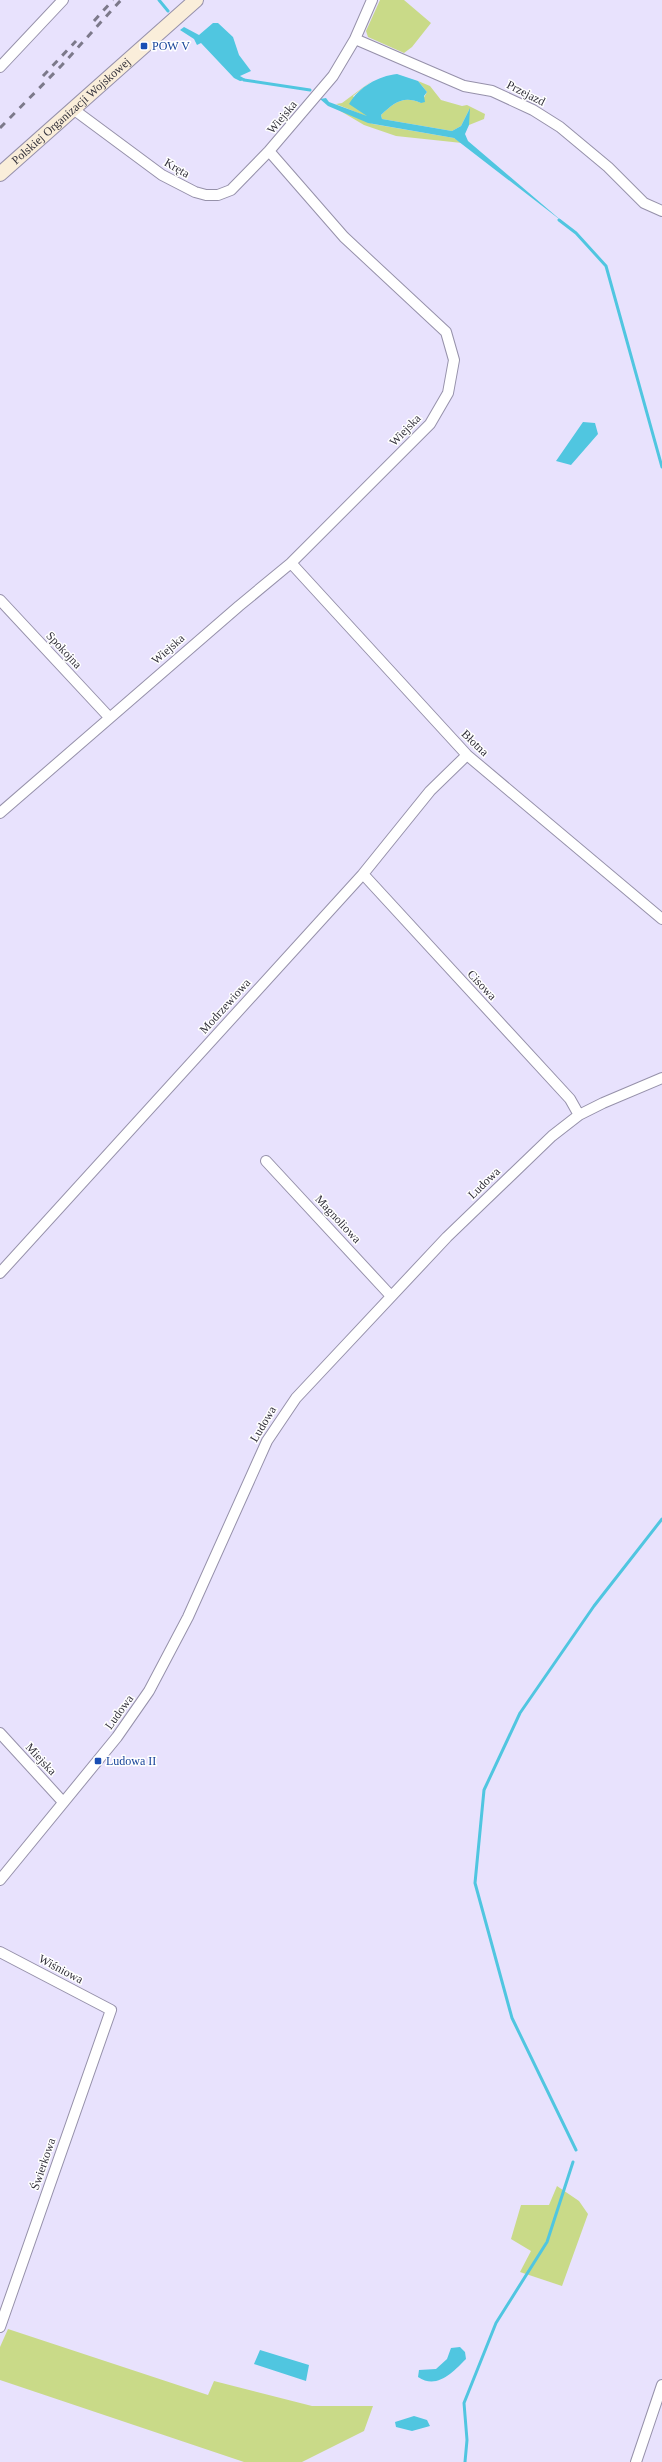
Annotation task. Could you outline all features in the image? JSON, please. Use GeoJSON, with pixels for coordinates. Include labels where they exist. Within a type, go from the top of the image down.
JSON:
{"type":"FeatureCollection","features":[{"type":"Feature","properties":{"kind":"main road","name":"Polskiej Organizacji Wojskowej"},"geometry":{"type":"LineString","coordinates":[[0,174],[196,0]]}},
{"type":"Feature","properties":{"kind":"street"},"geometry":{"type":"LineString","coordinates":[[0,68],[64,0]]}},
{"type":"Feature","properties":{"kind":"street","name":"Wiejska"},"geometry":{"type":"LineString","coordinates":[[0,813],[291,563],[430,424],[448,393],[454,360],[446,332],[344,237],[269,151],[333,76],[355,39],[372,0]]}},
{"type":"Feature","properties":{"kind":"street","name":"Przejazd"},"geometry":{"type":"LineString","coordinates":[[355,39],[464,86],[492,91],[533,110],[560,127],[608,167],[644,203],[662,211]]}},
{"type":"Feature","properties":{"kind":"street","name":"Kręta"},"geometry":{"type":"LineString","coordinates":[[73,109],[162,175],[206,195],[218,195],[231,190],[269,151]]}},
{"type":"Feature","properties":{"kind":"street","name":"Błotna"},"geometry":{"type":"LineString","coordinates":[[291,563],[467,755],[662,919]]}},
{"type":"Feature","properties":{"kind":"street","name":"Spokojna"},"geometry":{"type":"LineString","coordinates":[[0,600],[109,718]]}},
{"type":"Feature","properties":{"kind":"street","name":"Modrzewiowa"},"geometry":{"type":"LineString","coordinates":[[0,1273],[363,874],[430,791],[467,755]]}},
{"type":"Feature","properties":{"kind":"street","name":"Cisowa"},"geometry":{"type":"LineString","coordinates":[[363,874],[570,1099],[579,1115]]}},
{"type":"Feature","properties":{"kind":"street","name":"Ludowa"},"geometry":{"type":"LineString","coordinates":[[0,1880],[129,1721],[163,1668],[188,1617],[267,1440],[280,1418],[301,1393],[447,1237],[536,1151],[579,1115],[602,1103],[662,1078]]}},
{"type":"Feature","properties":{"kind":"street","name":"Magnoliowa"},"geometry":{"type":"LineString","coordinates":[[266,1161],[391,1296]]}},
{"type":"Feature","properties":{"kind":"street","name":"Miejska"},"geometry":{"type":"LineString","coordinates":[[0,1733],[63,1802]]}},
{"type":"Feature","properties":{"kind":"street","name":"Wiśniowa"},"geometry":{"type":"LineString","coordinates":[[0,1952],[111,2010]]}},
{"type":"Feature","properties":{"kind":"street","name":"Świerkowa"},"geometry":{"type":"LineString","coordinates":[[0,2327],[111,2010]]}},
{"type":"Feature","properties":{"kind":"street"},"geometry":{"type":"LineString","coordinates":[[636,2462],[662,2385]]}},
{"type":"Feature","properties":{"kind":"green space"},"geometry":{"type":"Polygon","coordinates":[[[380,0],[404,0],[431,23],[412,47],[404,53],[368,37],[366,31],[380,0]]]}},
{"type":"Feature","properties":{"kind":"green space"},"geometry":{"type":"Polygon","coordinates":[[[373,80],[353,96],[368,117],[336,104],[342,103],[373,80]]]}},
{"type":"Feature","properties":{"kind":"green space"},"geometry":{"type":"Polygon","coordinates":[[[418,81],[430,86],[441,100],[462,106],[467,105],[485,114],[484,119],[469,125],[469,110],[461,126],[452,131],[382,119],[381,115],[390,107],[399,102],[409,100],[421,103],[427,92],[418,81]]]}},
{"type":"Feature","properties":{"kind":"green space"},"geometry":{"type":"Polygon","coordinates":[[[337,109],[373,124],[454,138],[462,143],[396,136],[364,125],[337,109]]]}},
{"type":"Feature","properties":{"kind":"green space"},"geometry":{"type":"Polygon","coordinates":[[[557,2186],[579,2201],[588,2214],[562,2286],[520,2272],[531,2251],[511,2239],[521,2205],[549,2205],[557,2186]]]}},
{"type":"Feature","properties":{"kind":"green space"},"geometry":{"type":"Polygon","coordinates":[[[8,2329],[208,2395],[214,2381],[312,2406],[373,2406],[364,2431],[302,2462],[244,2462],[0,2380],[0,2347],[8,2329]]]}},
{"type":"Feature","properties":{"kind":"water"},"geometry":{"type":"Polygon","coordinates":[[[213,23],[218,23],[233,37],[239,55],[251,71],[240,76],[247,80],[240,81],[234,78],[201,43],[197,45],[194,39],[180,30],[184,27],[199,35],[213,23]]]}},
{"type":"Feature","properties":{"kind":"water"},"geometry":{"type":"Polygon","coordinates":[[[397,74],[418,81],[427,92],[424,96],[425,102],[421,103],[404,100],[390,107],[381,115],[382,119],[452,131],[461,126],[470,108],[469,125],[465,134],[468,141],[563,222],[454,138],[368,123],[328,106],[320,99],[326,98],[329,102],[367,116],[349,104],[353,98],[370,83],[383,77],[397,74]]]}},
{"type":"Feature","properties":{"kind":"water"},"geometry":{"type":"Polygon","coordinates":[[[583,422],[595,423],[598,434],[571,465],[556,461],[583,422]]]}},
{"type":"Feature","properties":{"kind":"water"},"geometry":{"type":"Polygon","coordinates":[[[460,2347],[465,2352],[466,2359],[450,2374],[444,2378],[432,2382],[418,2377],[419,2370],[436,2369],[447,2359],[451,2348],[460,2347]]]}},
{"type":"Feature","properties":{"kind":"water"},"geometry":{"type":"Polygon","coordinates":[[[260,2350],[309,2365],[306,2381],[254,2364],[260,2350]]]}},
{"type":"Feature","properties":{"kind":"water"},"geometry":{"type":"Polygon","coordinates":[[[414,2416],[427,2420],[430,2426],[412,2431],[396,2427],[395,2422],[414,2416]]]}},
{"type":"Feature","properties":{"kind":"waterway"},"geometry":{"type":"LineString","coordinates":[[159,0],[168,11]]}},
{"type":"Feature","properties":{"kind":"waterway"},"geometry":{"type":"LineString","coordinates":[[244,80],[310,90]]}},
{"type":"Feature","properties":{"kind":"waterway"},"geometry":{"type":"LineString","coordinates":[[559,220],[576,233],[606,266],[662,467]]}},
{"type":"Feature","properties":{"kind":"waterway"},"geometry":{"type":"LineString","coordinates":[[576,2150],[512,2018],[475,1883],[484,1790],[520,1713],[594,1606],[662,1519]]}},
{"type":"Feature","properties":{"kind":"waterway"},"geometry":{"type":"LineString","coordinates":[[465,2462],[467,2440],[464,2403],[496,2323],[547,2242],[573,2162]]}},
{"type":"Feature","properties":{"kind":"railway"},"geometry":{"type":"LineString","coordinates":[[94,21],[113,0]]}},
{"type":"Feature","properties":{"kind":"railway"},"geometry":{"type":"LineString","coordinates":[[0,128],[62,65],[121,0]]}},
{"type":"Feature","properties":{"kind":"railway"},"geometry":{"type":"LineString","coordinates":[[43,76],[76,41]]}},
{"type":"Feature","properties":{"kind":"place","name":"POW V"},"geometry":{"type":"Point","coordinates":[144,46]}},
{"type":"Feature","properties":{"kind":"place","name":"Ludowa II"},"geometry":{"type":"Point","coordinates":[98,1761]}}]}
